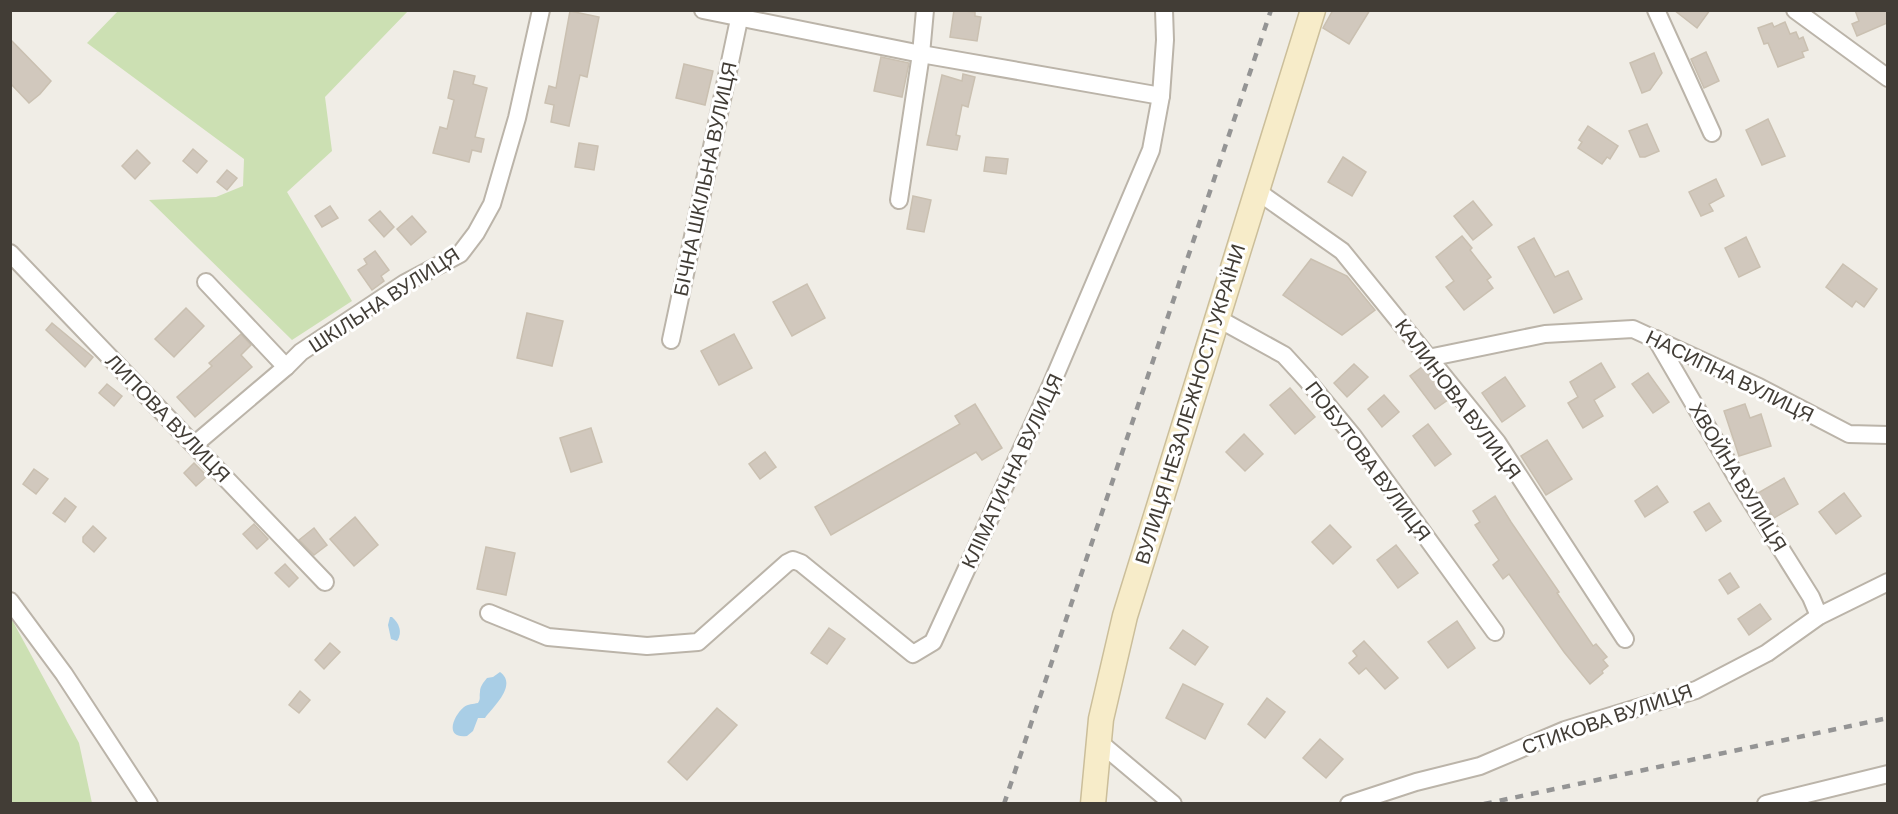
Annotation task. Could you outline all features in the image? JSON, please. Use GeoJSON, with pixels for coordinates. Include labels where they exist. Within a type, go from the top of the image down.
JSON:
{"type":"FeatureCollection","features":[{"type":"Feature","properties":{"kind":"main road","name":"ВУЛИЦЯ НЕЗАЛЕЖНОСТІ УКРАЇНИ"},"geometry":{"type":"LineString","coordinates":[[1093,804],[1101,719],[1125,616],[1313,10]]}},
{"type":"Feature","properties":{"kind":"street","name":"ШКІЛЬНА ВУЛИЦЯ"},"geometry":{"type":"LineString","coordinates":[[194,445],[301,352],[405,283],[460,254],[476,233],[492,204],[514,129],[541,10]]}},
{"type":"Feature","properties":{"kind":"street"},"geometry":{"type":"LineString","coordinates":[[703,10],[740,14],[921,54],[1161,96]]}},
{"type":"Feature","properties":{"kind":"street"},"geometry":{"type":"LineString","coordinates":[[899,200],[921,54],[925,10]]}},
{"type":"Feature","properties":{"kind":"street","name":"КЛІМАТИЧНА ВУЛИЦЯ"},"geometry":{"type":"LineString","coordinates":[[489,613],[548,637],[647,646],[698,642],[793,560],[801,563],[913,654],[933,642],[1052,383],[1150,150],[1161,96],[1165,40],[1164,10]]}},
{"type":"Feature","properties":{"kind":"street"},"geometry":{"type":"LineString","coordinates":[[1656,10],[1712,133]]}},
{"type":"Feature","properties":{"kind":"street"},"geometry":{"type":"LineString","coordinates":[[1803,13],[1887,78]]}},
{"type":"Feature","properties":{"kind":"street","name":"БІЧНА ШКІЛЬНА ВУЛИЦЯ"},"geometry":{"type":"LineString","coordinates":[[671,340],[740,14]]}},
{"type":"Feature","properties":{"kind":"street","name":"КАЛИНОВА ВУЛИЦЯ"},"geometry":{"type":"LineString","coordinates":[[1257,191],[1342,251],[1497,442],[1625,639]]}},
{"type":"Feature","properties":{"kind":"street","name":"ЛИПОВА ВУЛИЦЯ"},"geometry":{"type":"LineString","coordinates":[[10,254],[325,582]]}},
{"type":"Feature","properties":{"kind":"street"},"geometry":{"type":"LineString","coordinates":[[206,282],[286,367]]}},
{"type":"Feature","properties":{"kind":"street","name":"ПОБУТОВА ВУЛИЦЯ"},"geometry":{"type":"LineString","coordinates":[[1217,318],[1284,355],[1306,379],[1353,436],[1495,632]]}},
{"type":"Feature","properties":{"kind":"street","name":"НАСИПНА ВУЛИЦЯ"},"geometry":{"type":"LineString","coordinates":[[1428,357],[1545,334],[1633,329],[1759,387],[1849,434],[1887,435]]}},
{"type":"Feature","properties":{"kind":"street","name":"ХВОЙНА ВУЛИЦЯ"},"geometry":{"type":"LineString","coordinates":[[1656,339],[1744,490],[1811,597],[1819,616]]}},
{"type":"Feature","properties":{"kind":"street","name":"СТИКОВА ВУЛИЦЯ"},"geometry":{"type":"LineString","coordinates":[[1349,804],[1416,782],[1480,766],[1565,730],[1696,690],[1767,653],[1819,616],[1887,582]]}},
{"type":"Feature","properties":{"kind":"street"},"geometry":{"type":"LineString","coordinates":[[10,601],[64,674],[149,804]]}},
{"type":"Feature","properties":{"kind":"street"},"geometry":{"type":"LineString","coordinates":[[1098,742],[1173,804]]}},
{"type":"Feature","properties":{"kind":"street"},"geometry":{"type":"LineString","coordinates":[[1766,804],[1887,774]]}},
{"type":"Feature","properties":{"kind":"green space"},"geometry":{"type":"Polygon","coordinates":[[[119,10],[408,11],[325,97],[332,151],[287,192],[352,301],[292,340],[149,200],[216,197],[243,186],[244,159],[87,43],[119,10]]]}},
{"type":"Feature","properties":{"kind":"green space"},"geometry":{"type":"Polygon","coordinates":[[[11,618],[79,743],[92,803],[11,803],[11,618]]]}},
{"type":"Feature","properties":{"kind":"water"},"geometry":{"type":"Polygon","coordinates":[[[390,617],[394,619],[399,628],[400,634],[397,641],[391,639],[388,625],[390,617]]]}},
{"type":"Feature","properties":{"kind":"water"},"geometry":{"type":"Polygon","coordinates":[[[500,672],[505,677],[506,683],[498,702],[485,718],[478,718],[473,731],[467,736],[455,734],[454,721],[460,711],[467,705],[478,703],[483,683],[487,678],[500,672]]]}},
{"type":"Feature","properties":{"kind":"building"},"geometry":{"type":"Polygon","coordinates":[[[954,10],[975,12],[975,16],[981,17],[977,41],[950,37],[954,10]]]}},
{"type":"Feature","properties":{"kind":"building"},"geometry":{"type":"Polygon","coordinates":[[[1333,10],[1370,10],[1349,44],[1323,28],[1333,10]]]}},
{"type":"Feature","properties":{"kind":"building"},"geometry":{"type":"Polygon","coordinates":[[[1674,10],[1710,10],[1697,28],[1674,10]]]}},
{"type":"Feature","properties":{"kind":"building"},"geometry":{"type":"Polygon","coordinates":[[[1855,10],[1887,10],[1887,23],[1857,36],[1852,24],[1859,21],[1855,10]]]}},
{"type":"Feature","properties":{"kind":"building"},"geometry":{"type":"Polygon","coordinates":[[[570,11],[599,17],[587,77],[580,75],[569,126],[551,122],[554,105],[545,103],[549,86],[556,88],[570,11]]]}},
{"type":"Feature","properties":{"kind":"building"},"geometry":{"type":"Polygon","coordinates":[[[1785,22],[1790,34],[1796,32],[1799,39],[1803,37],[1808,50],[1802,52],[1804,57],[1778,67],[1768,43],[1764,44],[1758,28],[1772,23],[1774,27],[1785,22]]]}},
{"type":"Feature","properties":{"kind":"building"},"geometry":{"type":"Polygon","coordinates":[[[10,39],[51,81],[29,103],[10,83],[10,39]]]}},
{"type":"Feature","properties":{"kind":"building"},"geometry":{"type":"Polygon","coordinates":[[[1706,52],[1719,81],[1704,88],[1691,59],[1706,52]]]}},
{"type":"Feature","properties":{"kind":"building"},"geometry":{"type":"Polygon","coordinates":[[[1654,53],[1662,73],[1650,90],[1642,93],[1630,63],[1654,53]]]}},
{"type":"Feature","properties":{"kind":"building"},"geometry":{"type":"Polygon","coordinates":[[[881,57],[909,63],[902,97],[874,91],[881,57]]]}},
{"type":"Feature","properties":{"kind":"building"},"geometry":{"type":"Polygon","coordinates":[[[684,64],[713,71],[705,105],[676,98],[684,64]]]}},
{"type":"Feature","properties":{"kind":"building"},"geometry":{"type":"Polygon","coordinates":[[[454,71],[475,76],[473,84],[487,88],[475,137],[484,139],[481,152],[472,150],[469,162],[433,153],[440,127],[447,129],[454,100],[448,98],[454,71]]]}},
{"type":"Feature","properties":{"kind":"building"},"geometry":{"type":"Polygon","coordinates":[[[963,74],[975,77],[968,107],[962,105],[956,135],[960,136],[957,150],[927,145],[942,75],[962,81],[963,74]]]}},
{"type":"Feature","properties":{"kind":"building"},"geometry":{"type":"Polygon","coordinates":[[[1768,119],[1785,156],[1762,165],[1746,130],[1768,119]]]}},
{"type":"Feature","properties":{"kind":"building"},"geometry":{"type":"Polygon","coordinates":[[[1647,124],[1659,151],[1640,157],[1629,131],[1647,124]]]}},
{"type":"Feature","properties":{"kind":"building"},"geometry":{"type":"Polygon","coordinates":[[[1588,126],[1618,146],[1610,159],[1607,157],[1602,164],[1578,148],[1582,142],[1579,140],[1588,126]]]}},
{"type":"Feature","properties":{"kind":"building"},"geometry":{"type":"Polygon","coordinates":[[[579,143],[598,146],[594,170],[575,167],[579,143]]]}},
{"type":"Feature","properties":{"kind":"building"},"geometry":{"type":"Polygon","coordinates":[[[193,149],[207,161],[197,173],[183,161],[193,149]]]}},
{"type":"Feature","properties":{"kind":"building"},"geometry":{"type":"Polygon","coordinates":[[[137,150],[150,163],[135,179],[122,166],[137,150]]]}},
{"type":"Feature","properties":{"kind":"building"},"geometry":{"type":"Polygon","coordinates":[[[986,157],[1008,159],[1006,174],[984,171],[986,157]]]}},
{"type":"Feature","properties":{"kind":"building"},"geometry":{"type":"Polygon","coordinates":[[[1343,157],[1366,172],[1352,196],[1328,182],[1343,157]]]}},
{"type":"Feature","properties":{"kind":"building"},"geometry":{"type":"Polygon","coordinates":[[[227,170],[237,178],[227,190],[217,182],[227,170]]]}},
{"type":"Feature","properties":{"kind":"building"},"geometry":{"type":"Polygon","coordinates":[[[1716,179],[1724,196],[1709,204],[1713,211],[1701,216],[1689,192],[1716,179]]]}},
{"type":"Feature","properties":{"kind":"building"},"geometry":{"type":"Polygon","coordinates":[[[913,196],[931,200],[924,232],[907,229],[913,196]]]}},
{"type":"Feature","properties":{"kind":"building"},"geometry":{"type":"Polygon","coordinates":[[[1473,201],[1492,225],[1473,240],[1454,216],[1473,201]]]}},
{"type":"Feature","properties":{"kind":"building"},"geometry":{"type":"Polygon","coordinates":[[[330,206],[338,218],[322,227],[315,216],[330,206]]]}},
{"type":"Feature","properties":{"kind":"building"},"geometry":{"type":"Polygon","coordinates":[[[380,211],[394,227],[384,237],[369,220],[380,211]]]}},
{"type":"Feature","properties":{"kind":"building"},"geometry":{"type":"Polygon","coordinates":[[[412,216],[426,232],[411,245],[397,229],[412,216]]]}},
{"type":"Feature","properties":{"kind":"building"},"geometry":{"type":"Polygon","coordinates":[[[1462,236],[1491,277],[1487,280],[1493,288],[1464,310],[1446,287],[1454,281],[1436,257],[1462,236]]]}},
{"type":"Feature","properties":{"kind":"building"},"geometry":{"type":"Polygon","coordinates":[[[1746,237],[1760,267],[1739,277],[1725,248],[1746,237]]]}},
{"type":"Feature","properties":{"kind":"building"},"geometry":{"type":"Polygon","coordinates":[[[1534,238],[1555,277],[1568,271],[1582,299],[1554,313],[1518,247],[1534,238]]]}},
{"type":"Feature","properties":{"kind":"building"},"geometry":{"type":"Polygon","coordinates":[[[375,251],[389,270],[381,276],[384,281],[372,290],[358,270],[367,264],[364,259],[375,251]]]}},
{"type":"Feature","properties":{"kind":"building"},"geometry":{"type":"Polygon","coordinates":[[[1311,259],[1347,276],[1375,310],[1342,335],[1283,295],[1311,259]]]}},
{"type":"Feature","properties":{"kind":"building"},"geometry":{"type":"Polygon","coordinates":[[[1843,264],[1877,289],[1864,307],[1856,301],[1852,307],[1826,287],[1843,264]]]}},
{"type":"Feature","properties":{"kind":"building"},"geometry":{"type":"Polygon","coordinates":[[[807,284],[825,318],[792,336],[773,302],[807,284]]]}},
{"type":"Feature","properties":{"kind":"building"},"geometry":{"type":"Polygon","coordinates":[[[186,308],[204,326],[174,357],[155,339],[186,308]]]}},
{"type":"Feature","properties":{"kind":"building"},"geometry":{"type":"Polygon","coordinates":[[[527,313],[563,321],[552,366],[517,358],[527,313]]]}},
{"type":"Feature","properties":{"kind":"building"},"geometry":{"type":"Polygon","coordinates":[[[52,323],[93,357],[85,367],[46,330],[52,323]]]}},
{"type":"Feature","properties":{"kind":"building"},"geometry":{"type":"Polygon","coordinates":[[[241,334],[251,345],[241,355],[252,367],[195,417],[177,397],[212,366],[209,363],[241,334]]]}},
{"type":"Feature","properties":{"kind":"building"},"geometry":{"type":"Polygon","coordinates":[[[734,334],[752,368],[719,385],[701,351],[734,334]]]}},
{"type":"Feature","properties":{"kind":"building"},"geometry":{"type":"Polygon","coordinates":[[[1601,363],[1615,387],[1594,400],[1603,416],[1583,428],[1568,403],[1578,397],[1570,382],[1601,363]]]}},
{"type":"Feature","properties":{"kind":"building"},"geometry":{"type":"Polygon","coordinates":[[[1354,364],[1368,377],[1347,397],[1334,383],[1354,364]]]}},
{"type":"Feature","properties":{"kind":"building"},"geometry":{"type":"Polygon","coordinates":[[[1422,367],[1449,399],[1435,409],[1410,376],[1422,367]]]}},
{"type":"Feature","properties":{"kind":"building"},"geometry":{"type":"Polygon","coordinates":[[[1648,373],[1669,402],[1653,413],[1632,384],[1648,373]]]}},
{"type":"Feature","properties":{"kind":"building"},"geometry":{"type":"Polygon","coordinates":[[[1505,377],[1525,406],[1502,422],[1482,393],[1505,377]]]}},
{"type":"Feature","properties":{"kind":"building"},"geometry":{"type":"Polygon","coordinates":[[[107,384],[122,396],[114,406],[99,393],[107,384]]]}},
{"type":"Feature","properties":{"kind":"building"},"geometry":{"type":"Polygon","coordinates":[[[1290,388],[1315,417],[1295,434],[1270,405],[1290,388]]]}},
{"type":"Feature","properties":{"kind":"building"},"geometry":{"type":"Polygon","coordinates":[[[1384,395],[1399,412],[1382,427],[1368,409],[1384,395]]]}},
{"type":"Feature","properties":{"kind":"building"},"geometry":{"type":"Polygon","coordinates":[[[975,404],[1002,448],[982,460],[976,452],[831,535],[815,507],[960,424],[955,416],[975,404]]]}},
{"type":"Feature","properties":{"kind":"building"},"geometry":{"type":"Polygon","coordinates":[[[1745,404],[1750,418],[1761,414],[1771,446],[1739,456],[1724,411],[1745,404]]]}},
{"type":"Feature","properties":{"kind":"building"},"geometry":{"type":"Polygon","coordinates":[[[1428,424],[1451,454],[1435,466],[1413,436],[1428,424]]]}},
{"type":"Feature","properties":{"kind":"building"},"geometry":{"type":"Polygon","coordinates":[[[591,428],[602,462],[571,472],[560,438],[591,428]]]}},
{"type":"Feature","properties":{"kind":"building"},"geometry":{"type":"Polygon","coordinates":[[[1244,434],[1263,454],[1245,471],[1226,452],[1244,434]]]}},
{"type":"Feature","properties":{"kind":"building"},"geometry":{"type":"Polygon","coordinates":[[[1547,440],[1572,479],[1546,495],[1521,456],[1547,440]]]}},
{"type":"Feature","properties":{"kind":"building"},"geometry":{"type":"Polygon","coordinates":[[[765,452],[776,467],[760,479],[749,464],[765,452]]]}},
{"type":"Feature","properties":{"kind":"building"},"geometry":{"type":"Polygon","coordinates":[[[194,463],[207,476],[196,486],[184,473],[194,463]]]}},
{"type":"Feature","properties":{"kind":"building"},"geometry":{"type":"Polygon","coordinates":[[[34,469],[48,479],[36,494],[23,484],[34,469]]]}},
{"type":"Feature","properties":{"kind":"building"},"geometry":{"type":"Polygon","coordinates":[[[1784,478],[1798,504],[1774,518],[1758,493],[1784,478]]]}},
{"type":"Feature","properties":{"kind":"building"},"geometry":{"type":"Polygon","coordinates":[[[1657,486],[1668,502],[1645,517],[1635,501],[1657,486]]]}},
{"type":"Feature","properties":{"kind":"building"},"geometry":{"type":"Polygon","coordinates":[[[1844,493],[1861,516],[1836,534],[1819,512],[1844,493]]]}},
{"type":"Feature","properties":{"kind":"building"},"geometry":{"type":"Polygon","coordinates":[[[1495,496],[1593,646],[1596,644],[1607,657],[1603,660],[1608,666],[1590,684],[1564,652],[1509,574],[1503,579],[1493,565],[1499,560],[1475,525],[1480,522],[1473,511],[1495,496]]]}},
{"type":"Feature","properties":{"kind":"building"},"geometry":{"type":"Polygon","coordinates":[[[65,498],[76,507],[65,522],[53,513],[65,498]]]}},
{"type":"Feature","properties":{"kind":"building"},"geometry":{"type":"Polygon","coordinates":[[[1709,503],[1721,521],[1706,531],[1694,512],[1709,503]]]}},
{"type":"Feature","properties":{"kind":"building"},"geometry":{"type":"Polygon","coordinates":[[[355,517],[378,545],[354,566],[330,539],[355,517]]]}},
{"type":"Feature","properties":{"kind":"building"},"geometry":{"type":"Polygon","coordinates":[[[254,524],[268,539],[257,549],[243,534],[254,524]]]}},
{"type":"Feature","properties":{"kind":"building"},"geometry":{"type":"Polygon","coordinates":[[[1330,525],[1351,547],[1333,564],[1312,542],[1330,525]]]}},
{"type":"Feature","properties":{"kind":"building"},"geometry":{"type":"Polygon","coordinates":[[[93,526],[106,538],[94,552],[83,542],[83,537],[93,526]]]}},
{"type":"Feature","properties":{"kind":"building"},"geometry":{"type":"Polygon","coordinates":[[[314,528],[327,545],[314,555],[299,540],[314,528]]]}},
{"type":"Feature","properties":{"kind":"building"},"geometry":{"type":"Polygon","coordinates":[[[1396,545],[1418,573],[1398,588],[1377,560],[1396,545]]]}},
{"type":"Feature","properties":{"kind":"building"},"geometry":{"type":"Polygon","coordinates":[[[486,547],[515,553],[506,595],[477,589],[486,547]]]}},
{"type":"Feature","properties":{"kind":"building"},"geometry":{"type":"Polygon","coordinates":[[[285,564],[298,578],[289,587],[275,573],[285,564]]]}},
{"type":"Feature","properties":{"kind":"building"},"geometry":{"type":"Polygon","coordinates":[[[1730,573],[1739,587],[1728,594],[1719,580],[1730,573]]]}},
{"type":"Feature","properties":{"kind":"building"},"geometry":{"type":"Polygon","coordinates":[[[1760,604],[1771,619],[1749,635],[1738,619],[1760,604]]]}},
{"type":"Feature","properties":{"kind":"building"},"geometry":{"type":"Polygon","coordinates":[[[1457,621],[1475,648],[1448,668],[1428,642],[1457,621]]]}},
{"type":"Feature","properties":{"kind":"building"},"geometry":{"type":"Polygon","coordinates":[[[829,628],[845,639],[827,664],[811,653],[829,628]]]}},
{"type":"Feature","properties":{"kind":"building"},"geometry":{"type":"Polygon","coordinates":[[[1183,630],[1208,647],[1195,665],[1170,648],[1183,630]]]}},
{"type":"Feature","properties":{"kind":"building"},"geometry":{"type":"Polygon","coordinates":[[[1364,641],[1398,678],[1385,689],[1366,668],[1359,674],[1349,663],[1357,656],[1353,651],[1364,641]]]}},
{"type":"Feature","properties":{"kind":"building"},"geometry":{"type":"Polygon","coordinates":[[[330,643],[340,652],[324,669],[315,660],[330,643]]]}},
{"type":"Feature","properties":{"kind":"building"},"geometry":{"type":"Polygon","coordinates":[[[1183,684],[1223,704],[1205,739],[1166,718],[1183,684]]]}},
{"type":"Feature","properties":{"kind":"building"},"geometry":{"type":"Polygon","coordinates":[[[300,691],[310,700],[299,713],[289,705],[300,691]]]}},
{"type":"Feature","properties":{"kind":"building"},"geometry":{"type":"Polygon","coordinates":[[[1267,698],[1285,712],[1265,738],[1248,724],[1267,698]]]}},
{"type":"Feature","properties":{"kind":"building"},"geometry":{"type":"Polygon","coordinates":[[[717,708],[737,725],[687,780],[668,762],[717,708]]]}},
{"type":"Feature","properties":{"kind":"building"},"geometry":{"type":"Polygon","coordinates":[[[1320,739],[1343,759],[1326,778],[1303,758],[1320,739]]]}},
{"type":"Feature","properties":{"kind":"railway"},"geometry":{"type":"LineString","coordinates":[[1004,804],[1271,10]]}},
{"type":"Feature","properties":{"kind":"railway"},"geometry":{"type":"LineString","coordinates":[[1484,804],[1888,718]]}}]}
